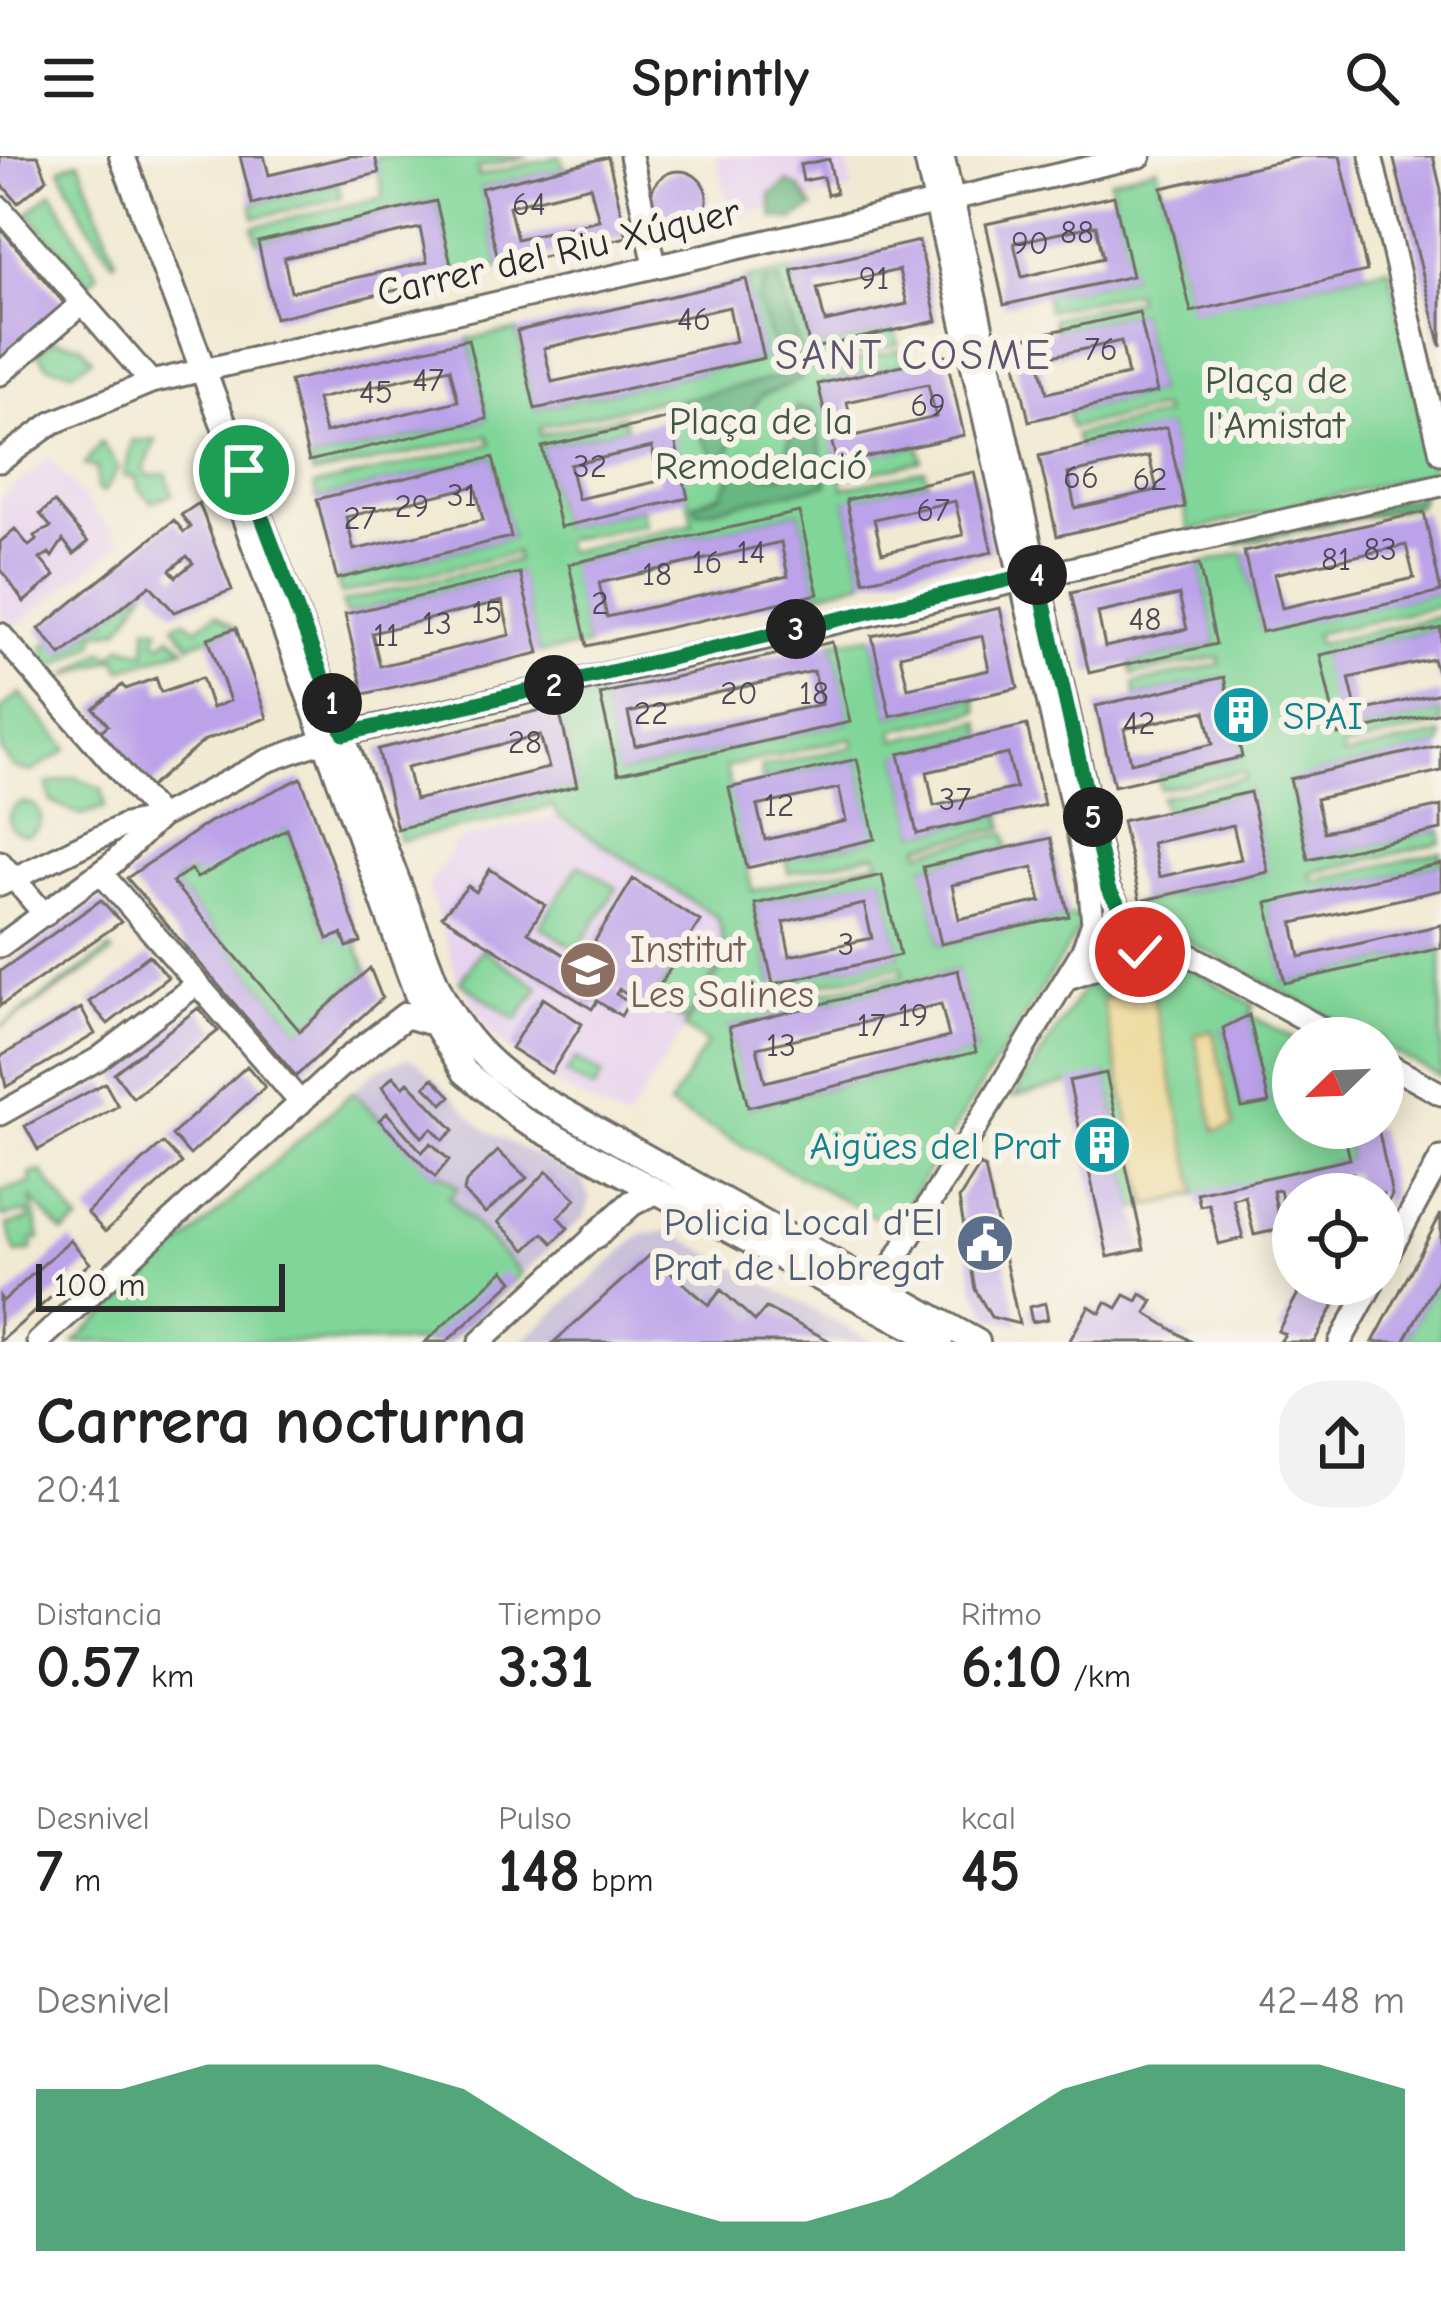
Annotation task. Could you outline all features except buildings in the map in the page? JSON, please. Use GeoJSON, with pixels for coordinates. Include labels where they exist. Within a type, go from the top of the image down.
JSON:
{"type":"FeatureCollection","features":[{"type":"Feature","properties":{"kind":"main road"},"geometry":{"type":"LineString","coordinates":[[122,156],[334,737],[405,962],[431,1021],[465,1072]]}},
{"type":"Feature","properties":{"kind":"main road"},"geometry":{"type":"LineString","coordinates":[[334,737],[445,1005],[493,1066]]}},
{"type":"Feature","properties":{"kind":"main road"},"geometry":{"type":"LineString","coordinates":[[345,1062],[400,1002],[405,962]]}},
{"type":"Feature","properties":{"kind":"main road"},"geometry":{"type":"LineString","coordinates":[[345,1062],[398,1018],[412,1014],[431,1021],[562,1111],[874,1294],[940,1342]]}},
{"type":"Feature","properties":{"kind":"main road"},"geometry":{"type":"LineString","coordinates":[[345,1062],[391,1031],[412,1025],[523,1120],[656,1191],[977,1342]]}},
{"type":"Feature","properties":{"kind":"main road"},"geometry":{"type":"LineString","coordinates":[[595,1236],[632,1203],[656,1191]]}},
{"type":"Feature","properties":{"kind":"street"},"geometry":{"type":"LineString","coordinates":[[631,156],[655,266]]}},
{"type":"Feature","properties":{"kind":"street"},"geometry":{"type":"LineString","coordinates":[[925,156],[944,202],[1028,575],[1089,881],[1094,953],[1118,959]]}},
{"type":"Feature","properties":{"kind":"street"},"geometry":{"type":"LineString","coordinates":[[943,156],[944,202]]}},
{"type":"Feature","properties":{"kind":"street","name":"Carrer del Riu Xúquer"},"geometry":{"type":"LineString","coordinates":[[0,461],[52,423],[152,382],[1140,156]]}},
{"type":"Feature","properties":{"kind":"street"},"geometry":{"type":"LineString","coordinates":[[1371,156],[1441,453]]}},
{"type":"Feature","properties":{"kind":"street"},"geometry":{"type":"LineString","coordinates":[[0,208],[152,382]]}},
{"type":"Feature","properties":{"kind":"street"},"geometry":{"type":"LineString","coordinates":[[0,374],[74,311]]}},
{"type":"Feature","properties":{"kind":"street"},"geometry":{"type":"LineString","coordinates":[[45,915],[5,875],[125,825],[160,817],[267,761],[334,737],[1028,575],[1441,485]]}},
{"type":"Feature","properties":{"kind":"street"},"geometry":{"type":"LineString","coordinates":[[1028,575],[1108,889],[1137,934],[1118,959]]}},
{"type":"Feature","properties":{"kind":"street"},"geometry":{"type":"LineString","coordinates":[[0,634],[160,817]]}},
{"type":"Feature","properties":{"kind":"street"},"geometry":{"type":"LineString","coordinates":[[0,946],[140,842],[160,817]]}},
{"type":"Feature","properties":{"kind":"street"},"geometry":{"type":"LineString","coordinates":[[101,873],[301,1103]]}},
{"type":"Feature","properties":{"kind":"street"},"geometry":{"type":"LineString","coordinates":[[874,1294],[1066,981],[1091,930],[1107,914],[1127,917],[1300,1017]]}},
{"type":"Feature","properties":{"kind":"street"},"geometry":{"type":"LineString","coordinates":[[1066,981],[1118,959],[1160,949],[1186,955]]}},
{"type":"Feature","properties":{"kind":"street"},"geometry":{"type":"LineString","coordinates":[[0,1114],[98,1059],[197,984]]}},
{"type":"Feature","properties":{"kind":"street"},"geometry":{"type":"LineString","coordinates":[[38,1342],[345,1062]]}},
{"type":"Feature","properties":{"kind":"street"},"geometry":{"type":"LineString","coordinates":[[1404,1074],[1441,1094]]}},
{"type":"Feature","properties":{"kind":"street"},"geometry":{"type":"LineString","coordinates":[[1404,1225],[1441,1158]]}},
{"type":"Feature","properties":{"kind":"street"},"geometry":{"type":"LineString","coordinates":[[480,1342],[595,1236]]}},
{"type":"Feature","properties":{"kind":"street"},"geometry":{"type":"LineString","coordinates":[[1340,1342],[1360,1305]]}},
{"type":"Feature","properties":{"kind":"shaded area"},"geometry":{"type":"Polygon","coordinates":[[[717,156],[846,156],[853,189],[731,218],[717,156]]]}},
{"type":"Feature","properties":{"kind":"shaded area"},"geometry":{"type":"Polygon","coordinates":[[[49,458],[122,543],[13,628],[0,613],[0,498],[49,458]]]}},
{"type":"Feature","properties":{"kind":"shaded area","name":"Institut Les Salines"},"geometry":{"type":"Polygon","coordinates":[[[558,816],[718,918],[722,927],[728,960],[626,1122],[546,1079],[492,1034],[458,979],[428,886],[459,839],[558,816]]]}},
{"type":"Feature","properties":{"kind":"shaded area"},"geometry":{"type":"Polygon","coordinates":[[[407,1058],[417,1061],[484,1129],[582,1180],[590,1200],[585,1216],[521,1274],[449,1196],[457,1188],[439,1172],[435,1177],[353,1092],[377,1069],[407,1058]]]}},
{"type":"Feature","properties":{"kind":"shaded area"},"geometry":{"type":"Polygon","coordinates":[[[669,1231],[873,1342],[522,1342],[641,1235],[669,1231]]]}},
{"type":"Feature","properties":{"kind":"green space"},"geometry":{"type":"Polygon","coordinates":[[[375,156],[528,156],[478,168],[478,176],[561,156],[565,168],[481,188],[500,267],[454,277],[436,201],[258,242],[253,227],[383,197],[375,156]]]}},
{"type":"Feature","properties":{"kind":"green space"},"geometry":{"type":"Polygon","coordinates":[[[79,161],[113,262],[85,220],[60,168],[79,161]]]}},
{"type":"Feature","properties":{"kind":"green space","name":"Plaça de l'Amistat"},"geometry":{"type":"Polygon","coordinates":[[[1157,167],[1191,311],[1389,267],[1433,472],[1189,531],[1167,428],[1078,447],[1075,435],[1164,415],[1161,408],[1071,428],[1067,412],[1157,392],[1139,312],[1055,331],[1053,318],[1136,300],[1135,292],[1048,310],[1045,295],[1131,276],[1110,180],[1157,167]]]}},
{"type":"Feature","properties":{"kind":"green space"},"geometry":{"type":"Polygon","coordinates":[[[788,182],[801,189],[813,208],[793,220],[773,218],[770,195],[788,182]]]}},
{"type":"Feature","properties":{"kind":"green space"},"geometry":{"type":"Polygon","coordinates":[[[338,183],[341,198],[254,218],[252,204],[338,183]]]}},
{"type":"Feature","properties":{"kind":"green space"},"geometry":{"type":"Polygon","coordinates":[[[52,192],[98,275],[89,283],[28,213],[52,192]]]}},
{"type":"Feature","properties":{"kind":"green space","name":"Plaça de la Remodelació"},"geometry":{"type":"Polygon","coordinates":[[[792,270],[810,349],[895,330],[899,344],[814,364],[816,371],[900,350],[903,365],[819,384],[837,463],[919,445],[922,461],[841,479],[843,488],[925,470],[928,482],[846,501],[864,581],[818,594],[799,512],[570,564],[587,646],[539,653],[519,573],[345,614],[342,602],[517,560],[516,553],[341,594],[337,579],[511,537],[492,457],[317,499],[314,486],[491,444],[488,436],[313,475],[309,461],[487,419],[468,339],[517,331],[535,409],[763,358],[746,279],[792,270]],[[665,399],[540,427],[540,435],[623,416],[626,428],[542,447],[560,527],[642,509],[645,524],[564,540],[566,552],[693,523],[665,399]]]}},
{"type":"Feature","properties":{"kind":"green space"},"geometry":{"type":"Polygon","coordinates":[[[779,280],[800,350],[796,363],[781,366],[758,302],[764,282],[779,280]]]}},
{"type":"Feature","properties":{"kind":"green space"},"geometry":{"type":"Polygon","coordinates":[[[54,340],[81,345],[92,359],[73,371],[48,366],[37,353],[54,340]]]}},
{"type":"Feature","properties":{"kind":"green space"},"geometry":{"type":"Polygon","coordinates":[[[798,373],[802,379],[761,396],[733,436],[726,467],[690,420],[674,411],[676,401],[798,373]]]}},
{"type":"Feature","properties":{"kind":"green space"},"geometry":{"type":"Polygon","coordinates":[[[796,407],[814,411],[827,484],[698,512],[694,504],[722,494],[735,473],[768,453],[765,475],[782,475],[796,407]]]}},
{"type":"Feature","properties":{"kind":"green space"},"geometry":{"type":"Polygon","coordinates":[[[156,440],[144,469],[148,476],[166,474],[173,494],[151,502],[138,488],[137,478],[124,476],[132,441],[156,440]]]}},
{"type":"Feature","properties":{"kind":"green space"},"geometry":{"type":"Polygon","coordinates":[[[101,442],[119,468],[103,493],[97,489],[97,468],[84,465],[101,442]]]}},
{"type":"Feature","properties":{"kind":"green space"},"geometry":{"type":"Polygon","coordinates":[[[1422,495],[1418,506],[1237,544],[1243,532],[1422,495]]]}},
{"type":"Feature","properties":{"kind":"green space"},"geometry":{"type":"Polygon","coordinates":[[[1244,552],[1262,630],[1441,592],[1441,606],[1315,634],[1318,644],[1441,616],[1441,628],[1321,655],[1339,735],[1441,712],[1441,724],[1342,748],[1343,756],[1441,734],[1441,745],[1290,780],[1308,859],[1441,830],[1441,843],[1311,873],[1312,881],[1441,852],[1441,864],[1267,904],[1285,983],[1441,948],[1441,1077],[1404,1057],[1404,1017],[1330,1017],[1139,915],[1136,904],[1267,872],[1250,792],[1165,811],[1161,797],[1245,778],[1244,771],[1160,789],[1158,776],[1241,757],[1236,729],[1251,726],[1246,701],[1230,705],[1223,677],[1136,697],[1134,684],[1220,664],[1219,657],[1133,675],[1130,664],[1216,644],[1199,564],[1244,552]]]}},
{"type":"Feature","properties":{"kind":"green space"},"geometry":{"type":"Polygon","coordinates":[[[148,587],[120,629],[96,634],[94,644],[49,670],[43,646],[51,642],[62,654],[148,587]]]}},
{"type":"Feature","properties":{"kind":"green space"},"geometry":{"type":"Polygon","coordinates":[[[216,614],[236,628],[190,645],[174,625],[185,620],[196,628],[216,614]]]}},
{"type":"Feature","properties":{"kind":"green space"},"geometry":{"type":"Polygon","coordinates":[[[147,626],[160,629],[155,640],[162,643],[170,636],[185,648],[121,670],[116,658],[66,676],[103,651],[112,656],[122,646],[145,652],[147,626]]]}},
{"type":"Feature","properties":{"kind":"green space"},"geometry":{"type":"Polygon","coordinates":[[[872,636],[890,716],[975,698],[978,711],[894,730],[895,740],[980,721],[984,735],[899,755],[917,834],[1001,815],[1004,828],[920,846],[920,852],[1006,833],[1009,848],[924,867],[941,944],[1085,913],[1086,918],[893,1227],[669,1106],[707,1043],[684,1028],[727,960],[718,918],[558,816],[553,806],[400,841],[397,829],[577,786],[558,706],[600,694],[619,774],[849,722],[832,642],[872,636]],[[853,738],[726,767],[752,891],[879,862],[876,854],[789,873],[786,859],[874,839],[857,759],[763,780],[761,767],[853,747],[853,738]],[[882,876],[755,904],[772,983],[900,955],[882,876]],[[902,966],[775,994],[776,1003],[903,974],[902,966]],[[957,970],[729,1027],[749,1107],[976,1052],[957,970]]]}},
{"type":"Feature","properties":{"kind":"green space"},"geometry":{"type":"Polygon","coordinates":[[[20,693],[68,749],[32,772],[14,768],[1,751],[0,710],[20,693]]]}},
{"type":"Feature","properties":{"kind":"green space"},"geometry":{"type":"Polygon","coordinates":[[[75,777],[102,789],[105,807],[81,815],[51,802],[47,784],[75,777]]]}},
{"type":"Feature","properties":{"kind":"green space"},"geometry":{"type":"Polygon","coordinates":[[[25,803],[36,808],[41,819],[36,830],[25,835],[14,830],[9,819],[14,808],[25,803]]]}},
{"type":"Feature","properties":{"kind":"green space"},"geometry":{"type":"Polygon","coordinates":[[[287,829],[328,938],[351,930],[367,971],[300,1031],[172,882],[287,829]]]}},
{"type":"Feature","properties":{"kind":"green space"},"geometry":{"type":"Polygon","coordinates":[[[579,864],[617,888],[577,950],[540,926],[579,864]]]}},
{"type":"Feature","properties":{"kind":"green space"},"geometry":{"type":"Polygon","coordinates":[[[691,942],[722,961],[684,1022],[652,1002],[691,942]]]}},
{"type":"Feature","properties":{"kind":"green space"},"geometry":{"type":"Polygon","coordinates":[[[110,949],[113,953],[0,1028],[110,949]]]}},
{"type":"Feature","properties":{"kind":"green space"},"geometry":{"type":"Polygon","coordinates":[[[482,949],[539,987],[517,1020],[460,982],[482,949]]]}},
{"type":"Feature","properties":{"kind":"green space"},"geometry":{"type":"Polygon","coordinates":[[[1159,960],[1177,962],[1254,1005],[1250,1015],[1272,1027],[1272,1149],[1348,1149],[1350,1159],[1272,1173],[1272,1177],[1136,1209],[1106,1074],[1014,1097],[1088,981],[1159,960]],[[1249,1016],[1223,1029],[1242,1108],[1268,1102],[1249,1016]]]}},
{"type":"Feature","properties":{"kind":"green space"},"geometry":{"type":"Polygon","coordinates":[[[575,1059],[602,1074],[594,1090],[566,1074],[575,1059]]]}},
{"type":"Feature","properties":{"kind":"green space"},"geometry":{"type":"Polygon","coordinates":[[[353,1092],[435,1176],[439,1172],[458,1187],[449,1197],[521,1274],[446,1342],[74,1342],[353,1092]]]}},
{"type":"Feature","properties":{"kind":"green space"},"geometry":{"type":"Polygon","coordinates":[[[41,1171],[79,1222],[63,1233],[32,1199],[40,1239],[31,1241],[33,1250],[16,1254],[7,1225],[29,1220],[28,1212],[2,1217],[0,1191],[31,1183],[30,1174],[41,1171]]]}},
{"type":"Feature","properties":{"kind":"green space"},"geometry":{"type":"Polygon","coordinates":[[[1441,1273],[1441,1342],[1404,1342],[1441,1273]]]}},
{"type":"Feature","properties":{"kind":"sand"},"geometry":{"type":"Polygon","coordinates":[[[1151,988],[1197,1193],[1148,1206],[1102,999],[1151,988]]]}},
{"type":"Feature","properties":{"kind":"sand"},"geometry":{"type":"Polygon","coordinates":[[[1213,1031],[1234,1126],[1215,1131],[1195,1035],[1213,1031]]]}},
{"type":"Feature","properties":{"kind":"place","name":"SPAI"},"geometry":{"type":"Point","coordinates":[1241,715]}},
{"type":"Feature","properties":{"kind":"place","name":"Institut Les Salines"},"geometry":{"type":"Point","coordinates":[588,970]}},
{"type":"Feature","properties":{"kind":"place","name":"Aigües del Prat"},"geometry":{"type":"Point","coordinates":[1102,1145]}},
{"type":"Feature","properties":{"kind":"place","name":"Policia Local d'El Prat de Llobregat"},"geometry":{"type":"Point","coordinates":[985,1243]}},
{"type":"Feature","properties":{"kind":"district","name":"SANT COSME"},"geometry":{"type":"Point","coordinates":[914,354]}},
{"type":"Feature","properties":{"kind":"route"},"geometry":{"type":"LineString","coordinates":[[244,470],[344,734],[1037,573],[1108,889],[1135,927],[1137,942],[1129,956],[1140,952]]}}]}
